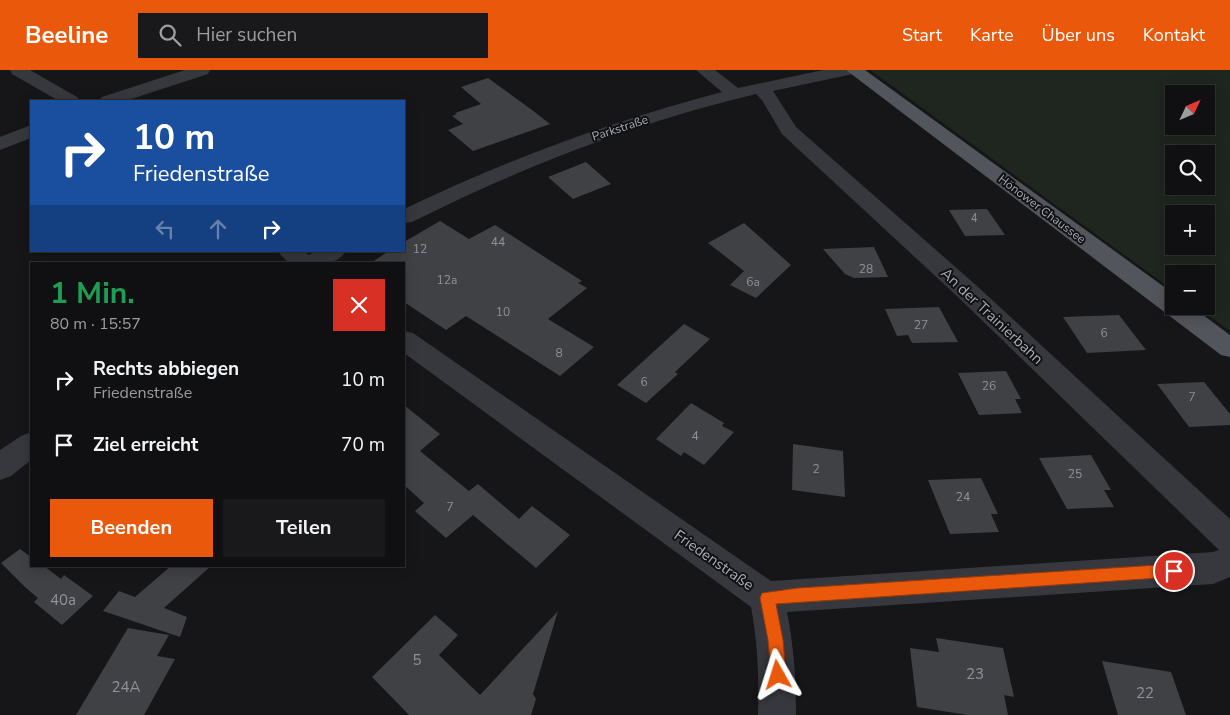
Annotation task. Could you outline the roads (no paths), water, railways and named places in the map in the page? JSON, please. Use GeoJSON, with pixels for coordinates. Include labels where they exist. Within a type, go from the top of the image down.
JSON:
{"type":"FeatureCollection","features":[{"type":"Feature","properties":{"kind":"main road","name":"Hönower Chaussee"},"geometry":{"type":"LineString","coordinates":[[854,70],[1230,348]]}},
{"type":"Feature","properties":{"kind":"street"},"geometry":{"type":"LineString","coordinates":[[18,70],[69,100]]}},
{"type":"Feature","properties":{"kind":"street"},"geometry":{"type":"LineString","coordinates":[[111,100],[202,70]]}},
{"type":"Feature","properties":{"kind":"street"},"geometry":{"type":"LineString","coordinates":[[704,70],[735,94]]}},
{"type":"Feature","properties":{"kind":"street","name":"Parkstraße"},"geometry":{"type":"LineString","coordinates":[[405,216],[529,159],[637,122],[735,94],[847,70]]}},
{"type":"Feature","properties":{"kind":"street","name":"An der Trainierbahn"},"geometry":{"type":"LineString","coordinates":[[760,88],[769,97],[789,130],[968,292],[1230,540]]}},
{"type":"Feature","properties":{"kind":"street"},"geometry":{"type":"LineString","coordinates":[[0,144],[30,131]]}},
{"type":"Feature","properties":{"kind":"street"},"geometry":{"type":"LineString","coordinates":[[289,252],[302,262]]}},
{"type":"Feature","properties":{"kind":"street"},"geometry":{"type":"LineString","coordinates":[[314,262],[333,252]]}},
{"type":"Feature","properties":{"kind":"street","name":"Friedenstraße"},"geometry":{"type":"LineString","coordinates":[[405,341],[768,598],[828,592],[1213,568],[1230,562]]}},
{"type":"Feature","properties":{"kind":"street"},"geometry":{"type":"LineString","coordinates":[[0,466],[30,445]]}},
{"type":"Feature","properties":{"kind":"street"},"geometry":{"type":"LineString","coordinates":[[768,598],[775,640],[778,675],[777,715]]}}]}
